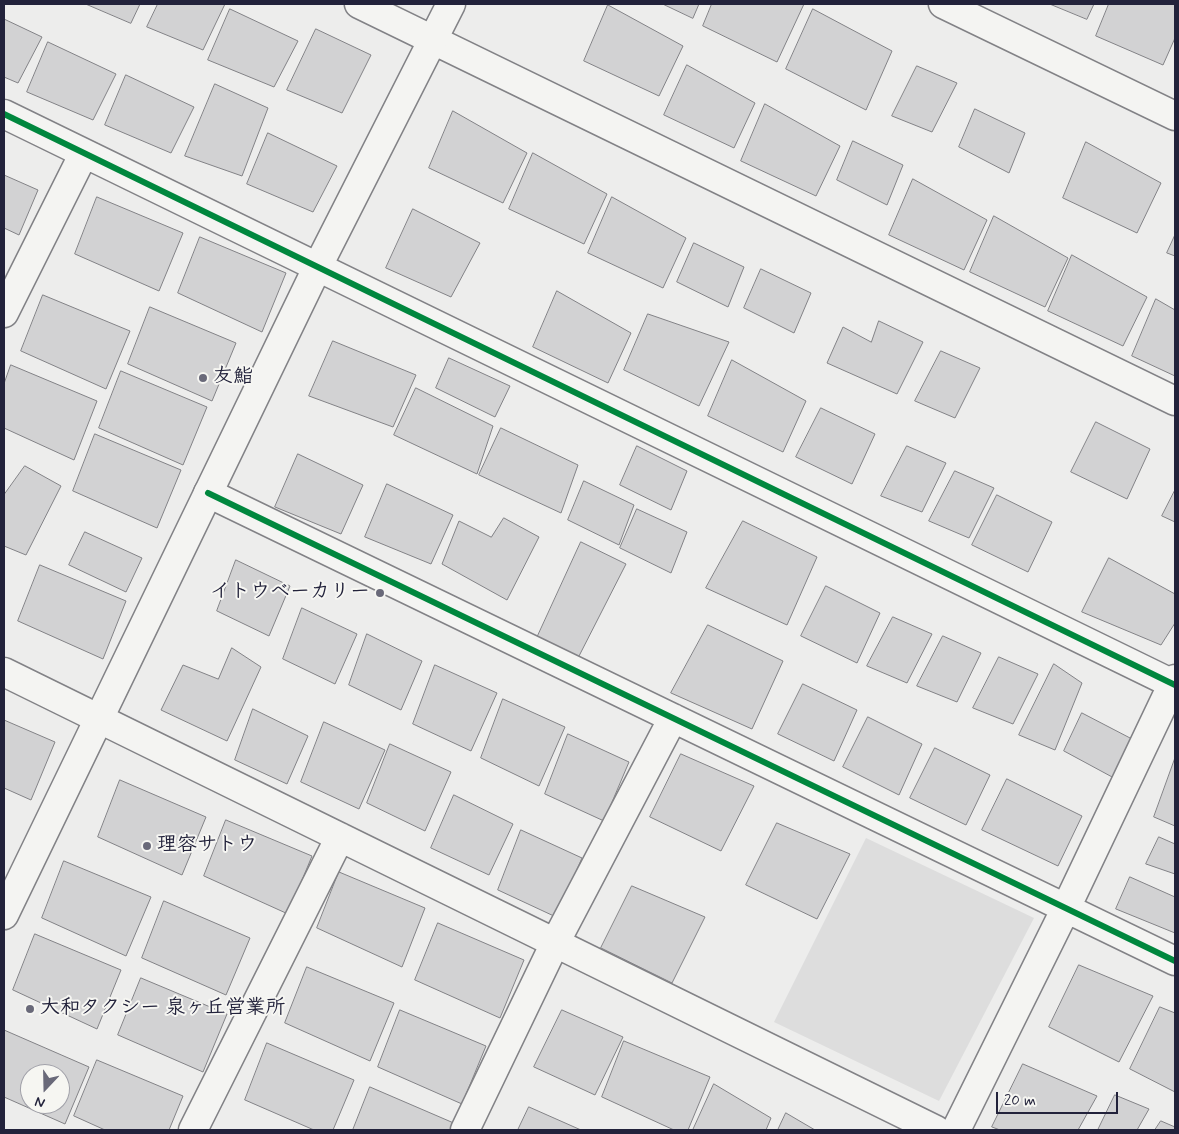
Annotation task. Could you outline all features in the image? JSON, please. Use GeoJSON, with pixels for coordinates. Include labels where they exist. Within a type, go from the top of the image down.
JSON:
{"type":"FeatureCollection","features":[{"type":"Feature","properties":{"kind":"street"},"geometry":{"type":"LineString","coordinates":[[359,4],[1175,402]]}},
{"type":"Feature","properties":{"kind":"street"},"geometry":{"type":"LineString","coordinates":[[4,915],[318,266],[451,4]]}},
{"type":"Feature","properties":{"kind":"street"},"geometry":{"type":"LineString","coordinates":[[943,4],[1175,116]]}},
{"type":"Feature","properties":{"kind":"street"},"geometry":{"type":"LineString","coordinates":[[4,114],[1174,683],[1066,908],[956,1130]]}},
{"type":"Feature","properties":{"kind":"street"},"geometry":{"type":"LineString","coordinates":[[4,313],[84,153]]}},
{"type":"Feature","properties":{"kind":"street"},"geometry":{"type":"LineString","coordinates":[[208,493],[1175,961]]}},
{"type":"Feature","properties":{"kind":"street"},"geometry":{"type":"LineString","coordinates":[[4,672],[936,1130]]}},
{"type":"Feature","properties":{"kind":"street"},"geometry":{"type":"LineString","coordinates":[[465,1130],[555,943],[673,718]]}},
{"type":"Feature","properties":{"kind":"street"},"geometry":{"type":"LineString","coordinates":[[193,1130],[340,837]]}},
{"type":"Feature","properties":{"kind":"shaded area"},"geometry":{"type":"Polygon","coordinates":[[[866,838],[1034,918],[939,1101],[774,1022],[866,838]]]}},
{"type":"Feature","properties":{"kind":"building"},"geometry":{"type":"Polygon","coordinates":[[[86,4],[140,4],[131,23],[86,4]]]}},
{"type":"Feature","properties":{"kind":"building"},"geometry":{"type":"Polygon","coordinates":[[[158,4],[225,4],[203,50],[147,27],[158,4]]]}},
{"type":"Feature","properties":{"kind":"building"},"geometry":{"type":"Polygon","coordinates":[[[663,4],[699,4],[693,18],[663,4]]]}},
{"type":"Feature","properties":{"kind":"building"},"geometry":{"type":"Polygon","coordinates":[[[712,4],[804,4],[777,62],[703,26],[712,4]]]}},
{"type":"Feature","properties":{"kind":"building"},"geometry":{"type":"Polygon","coordinates":[[[1050,4],[1094,4],[1087,19],[1050,4]]]}},
{"type":"Feature","properties":{"kind":"building"},"geometry":{"type":"Polygon","coordinates":[[[1109,4],[1175,4],[1175,38],[1163,65],[1096,36],[1109,4]]]}},
{"type":"Feature","properties":{"kind":"building"},"geometry":{"type":"Polygon","coordinates":[[[608,5],[683,46],[659,96],[584,61],[608,5]]]}},
{"type":"Feature","properties":{"kind":"building"},"geometry":{"type":"Polygon","coordinates":[[[230,9],[298,41],[274,87],[208,60],[230,9]]]}},
{"type":"Feature","properties":{"kind":"building"},"geometry":{"type":"Polygon","coordinates":[[[813,9],[892,51],[866,110],[786,69],[813,9]]]}},
{"type":"Feature","properties":{"kind":"building"},"geometry":{"type":"Polygon","coordinates":[[[4,19],[42,37],[18,83],[4,77],[4,19]]]}},
{"type":"Feature","properties":{"kind":"building"},"geometry":{"type":"Polygon","coordinates":[[[316,29],[371,55],[342,113],[287,90],[316,29]]]}},
{"type":"Feature","properties":{"kind":"building"},"geometry":{"type":"Polygon","coordinates":[[[48,42],[116,74],[93,120],[27,92],[48,42]]]}},
{"type":"Feature","properties":{"kind":"building"},"geometry":{"type":"Polygon","coordinates":[[[687,65],[755,103],[734,148],[664,115],[687,65]]]}},
{"type":"Feature","properties":{"kind":"building"},"geometry":{"type":"Polygon","coordinates":[[[917,66],[957,83],[932,132],[892,116],[917,66]]]}},
{"type":"Feature","properties":{"kind":"building"},"geometry":{"type":"Polygon","coordinates":[[[126,75],[194,107],[171,153],[105,125],[126,75]]]}},
{"type":"Feature","properties":{"kind":"building"},"geometry":{"type":"Polygon","coordinates":[[[215,84],[268,108],[242,176],[185,156],[215,84]]]}},
{"type":"Feature","properties":{"kind":"building"},"geometry":{"type":"Polygon","coordinates":[[[765,104],[840,146],[816,196],[741,161],[765,104]]]}},
{"type":"Feature","properties":{"kind":"building"},"geometry":{"type":"Polygon","coordinates":[[[975,109],[1025,133],[1009,173],[959,147],[975,109]]]}},
{"type":"Feature","properties":{"kind":"building"},"geometry":{"type":"Polygon","coordinates":[[[453,111],[527,153],[503,203],[429,168],[453,111]]]}},
{"type":"Feature","properties":{"kind":"building"},"geometry":{"type":"Polygon","coordinates":[[[268,133],[337,166],[313,212],[247,184],[268,133]]]}},
{"type":"Feature","properties":{"kind":"building"},"geometry":{"type":"Polygon","coordinates":[[[853,141],[903,165],[887,205],[837,180],[853,141]]]}},
{"type":"Feature","properties":{"kind":"building"},"geometry":{"type":"Polygon","coordinates":[[[1086,142],[1161,183],[1137,233],[1063,198],[1086,142]]]}},
{"type":"Feature","properties":{"kind":"building"},"geometry":{"type":"Polygon","coordinates":[[[533,153],[607,194],[584,244],[509,209],[533,153]]]}},
{"type":"Feature","properties":{"kind":"building"},"geometry":{"type":"Polygon","coordinates":[[[4,175],[38,190],[19,235],[4,228],[4,175]]]}},
{"type":"Feature","properties":{"kind":"building"},"geometry":{"type":"Polygon","coordinates":[[[913,179],[987,220],[964,270],[889,235],[913,179]]]}},
{"type":"Feature","properties":{"kind":"building"},"geometry":{"type":"Polygon","coordinates":[[[97,197],[183,233],[159,291],[75,254],[97,197]]]}},
{"type":"Feature","properties":{"kind":"building"},"geometry":{"type":"Polygon","coordinates":[[[612,197],[686,238],[663,288],[588,253],[612,197]]]}},
{"type":"Feature","properties":{"kind":"building"},"geometry":{"type":"Polygon","coordinates":[[[413,209],[480,243],[451,297],[386,268],[413,209]]]}},
{"type":"Feature","properties":{"kind":"building"},"geometry":{"type":"Polygon","coordinates":[[[994,216],[1068,258],[1045,307],[970,272],[994,216]]]}},
{"type":"Feature","properties":{"kind":"building"},"geometry":{"type":"Polygon","coordinates":[[[1175,235],[1175,256],[1167,253],[1175,235]]]}},
{"type":"Feature","properties":{"kind":"building"},"geometry":{"type":"Polygon","coordinates":[[[200,237],[286,273],[262,332],[178,293],[200,237]]]}},
{"type":"Feature","properties":{"kind":"building"},"geometry":{"type":"Polygon","coordinates":[[[694,243],[744,267],[728,307],[677,282],[694,243]]]}},
{"type":"Feature","properties":{"kind":"building"},"geometry":{"type":"Polygon","coordinates":[[[1072,255],[1147,297],[1123,346],[1048,311],[1072,255]]]}},
{"type":"Feature","properties":{"kind":"building"},"geometry":{"type":"Polygon","coordinates":[[[761,269],[811,293],[794,333],[744,308],[761,269]]]}},
{"type":"Feature","properties":{"kind":"building"},"geometry":{"type":"Polygon","coordinates":[[[557,291],[631,333],[608,383],[533,347],[557,291]]]}},
{"type":"Feature","properties":{"kind":"building"},"geometry":{"type":"Polygon","coordinates":[[[43,295],[130,331],[106,389],[21,351],[43,295]]]}},
{"type":"Feature","properties":{"kind":"building"},"geometry":{"type":"Polygon","coordinates":[[[1156,299],[1175,310],[1175,376],[1132,356],[1156,299]]]}},
{"type":"Feature","properties":{"kind":"building"},"geometry":{"type":"Polygon","coordinates":[[[150,307],[236,343],[212,401],[128,364],[150,307]]]}},
{"type":"Feature","properties":{"kind":"building"},"geometry":{"type":"Polygon","coordinates":[[[648,314],[729,342],[699,406],[624,370],[648,314]]]}},
{"type":"Feature","properties":{"kind":"building"},"geometry":{"type":"Polygon","coordinates":[[[879,321],[923,342],[897,394],[827,363],[843,327],[871,342],[879,321]]]}},
{"type":"Feature","properties":{"kind":"building"},"geometry":{"type":"Polygon","coordinates":[[[333,341],[416,375],[393,427],[309,396],[333,341]]]}},
{"type":"Feature","properties":{"kind":"building"},"geometry":{"type":"Polygon","coordinates":[[[941,351],[980,368],[955,418],[915,401],[941,351]]]}},
{"type":"Feature","properties":{"kind":"building"},"geometry":{"type":"Polygon","coordinates":[[[449,358],[510,386],[495,417],[436,388],[449,358]]]}},
{"type":"Feature","properties":{"kind":"building"},"geometry":{"type":"Polygon","coordinates":[[[732,360],[806,401],[783,452],[708,416],[732,360]]]}},
{"type":"Feature","properties":{"kind":"building"},"geometry":{"type":"Polygon","coordinates":[[[11,365],[97,401],[74,460],[4,428],[4,384],[11,365]]]}},
{"type":"Feature","properties":{"kind":"building"},"geometry":{"type":"Polygon","coordinates":[[[121,371],[207,407],[183,465],[99,428],[121,371]]]}},
{"type":"Feature","properties":{"kind":"building"},"geometry":{"type":"Polygon","coordinates":[[[416,388],[493,426],[477,474],[394,435],[416,388]]]}},
{"type":"Feature","properties":{"kind":"building"},"geometry":{"type":"Polygon","coordinates":[[[821,408],[875,434],[852,484],[796,457],[821,408]]]}},
{"type":"Feature","properties":{"kind":"building"},"geometry":{"type":"Polygon","coordinates":[[[1096,422],[1150,449],[1127,499],[1071,472],[1096,422]]]}},
{"type":"Feature","properties":{"kind":"building"},"geometry":{"type":"Polygon","coordinates":[[[501,428],[578,465],[561,513],[479,475],[501,428]]]}},
{"type":"Feature","properties":{"kind":"building"},"geometry":{"type":"Polygon","coordinates":[[[95,434],[181,470],[157,528],[73,491],[95,434]]]}},
{"type":"Feature","properties":{"kind":"building"},"geometry":{"type":"Polygon","coordinates":[[[637,446],[687,471],[671,510],[620,485],[637,446]]]}},
{"type":"Feature","properties":{"kind":"building"},"geometry":{"type":"Polygon","coordinates":[[[907,446],[946,463],[922,512],[881,496],[907,446]]]}},
{"type":"Feature","properties":{"kind":"building"},"geometry":{"type":"Polygon","coordinates":[[[298,454],[363,485],[341,534],[275,507],[298,454]]]}},
{"type":"Feature","properties":{"kind":"building"},"geometry":{"type":"Polygon","coordinates":[[[25,466],[61,486],[26,555],[4,546],[4,495],[25,466]]]}},
{"type":"Feature","properties":{"kind":"building"},"geometry":{"type":"Polygon","coordinates":[[[955,471],[994,488],[969,538],[929,521],[955,471]]]}},
{"type":"Feature","properties":{"kind":"building"},"geometry":{"type":"Polygon","coordinates":[[[584,481],[634,505],[619,545],[568,520],[584,481]]]}},
{"type":"Feature","properties":{"kind":"building"},"geometry":{"type":"Polygon","coordinates":[[[387,484],[453,515],[431,564],[365,537],[387,484]]]}},
{"type":"Feature","properties":{"kind":"building"},"geometry":{"type":"Polygon","coordinates":[[[1175,490],[1175,522],[1162,516],[1175,490]]]}},
{"type":"Feature","properties":{"kind":"building"},"geometry":{"type":"Polygon","coordinates":[[[997,495],[1052,522],[1028,572],[972,545],[997,495]]]}},
{"type":"Feature","properties":{"kind":"building"},"geometry":{"type":"Polygon","coordinates":[[[637,509],[687,532],[671,573],[620,548],[637,509]]]}},
{"type":"Feature","properties":{"kind":"building"},"geometry":{"type":"Polygon","coordinates":[[[504,518],[539,537],[507,600],[442,564],[459,521],[491,537],[504,518]]]}},
{"type":"Feature","properties":{"kind":"building"},"geometry":{"type":"Polygon","coordinates":[[[743,521],[817,557],[787,625],[706,588],[743,521]]]}},
{"type":"Feature","properties":{"kind":"building"},"geometry":{"type":"Polygon","coordinates":[[[85,532],[142,558],[126,592],[69,565],[85,532]]]}},
{"type":"Feature","properties":{"kind":"building"},"geometry":{"type":"Polygon","coordinates":[[[581,542],[626,564],[578,658],[536,640],[581,542]]]}},
{"type":"Feature","properties":{"kind":"building"},"geometry":{"type":"Polygon","coordinates":[[[1109,558],[1175,594],[1175,623],[1161,645],[1082,612],[1109,558]]]}},
{"type":"Feature","properties":{"kind":"building"},"geometry":{"type":"Polygon","coordinates":[[[236,560],[290,586],[269,636],[217,611],[236,560]]]}},
{"type":"Feature","properties":{"kind":"building"},"geometry":{"type":"Polygon","coordinates":[[[40,565],[126,601],[103,659],[18,621],[40,565]]]}},
{"type":"Feature","properties":{"kind":"building"},"geometry":{"type":"Polygon","coordinates":[[[826,586],[880,613],[857,663],[801,636],[826,586]]]}},
{"type":"Feature","properties":{"kind":"building"},"geometry":{"type":"Polygon","coordinates":[[[302,608],[357,634],[335,684],[283,659],[302,608]]]}},
{"type":"Feature","properties":{"kind":"building"},"geometry":{"type":"Polygon","coordinates":[[[893,617],[932,634],[907,683],[867,666],[893,617]]]}},
{"type":"Feature","properties":{"kind":"building"},"geometry":{"type":"Polygon","coordinates":[[[708,625],[783,661],[752,729],[671,693],[708,625]]]}},
{"type":"Feature","properties":{"kind":"building"},"geometry":{"type":"Polygon","coordinates":[[[367,634],[422,661],[401,710],[349,685],[367,634]]]}},
{"type":"Feature","properties":{"kind":"building"},"geometry":{"type":"Polygon","coordinates":[[[943,636],[981,653],[957,702],[917,686],[943,636]]]}},
{"type":"Feature","properties":{"kind":"building"},"geometry":{"type":"Polygon","coordinates":[[[232,648],[261,667],[227,741],[161,710],[183,665],[218,679],[232,648]]]}},
{"type":"Feature","properties":{"kind":"building"},"geometry":{"type":"Polygon","coordinates":[[[999,657],[1038,674],[1013,724],[973,708],[999,657]]]}},
{"type":"Feature","properties":{"kind":"building"},"geometry":{"type":"Polygon","coordinates":[[[1054,664],[1082,683],[1055,750],[1019,735],[1054,664]]]}},
{"type":"Feature","properties":{"kind":"building"},"geometry":{"type":"Polygon","coordinates":[[[435,665],[497,693],[471,751],[413,724],[435,665]]]}},
{"type":"Feature","properties":{"kind":"building"},"geometry":{"type":"Polygon","coordinates":[[[803,684],[857,710],[834,761],[778,734],[803,684]]]}},
{"type":"Feature","properties":{"kind":"building"},"geometry":{"type":"Polygon","coordinates":[[[503,699],[565,727],[539,786],[481,758],[503,699]]]}},
{"type":"Feature","properties":{"kind":"building"},"geometry":{"type":"Polygon","coordinates":[[[253,709],[308,736],[287,784],[235,760],[253,709]]]}},
{"type":"Feature","properties":{"kind":"building"},"geometry":{"type":"Polygon","coordinates":[[[1082,713],[1132,739],[1114,778],[1064,751],[1082,713]]]}},
{"type":"Feature","properties":{"kind":"building"},"geometry":{"type":"Polygon","coordinates":[[[868,717],[922,744],[899,795],[843,767],[868,717]]]}},
{"type":"Feature","properties":{"kind":"building"},"geometry":{"type":"Polygon","coordinates":[[[4,720],[55,742],[31,800],[4,788],[4,720]]]}},
{"type":"Feature","properties":{"kind":"building"},"geometry":{"type":"Polygon","coordinates":[[[324,722],[385,750],[359,809],[301,782],[324,722]]]}},
{"type":"Feature","properties":{"kind":"building"},"geometry":{"type":"Polygon","coordinates":[[[568,734],[629,762],[604,821],[545,794],[568,734]]]}},
{"type":"Feature","properties":{"kind":"building"},"geometry":{"type":"Polygon","coordinates":[[[390,744],[451,772],[425,831],[367,803],[390,744]]]}},
{"type":"Feature","properties":{"kind":"building"},"geometry":{"type":"Polygon","coordinates":[[[935,748],[990,775],[966,825],[910,798],[935,748]]]}},
{"type":"Feature","properties":{"kind":"building"},"geometry":{"type":"Polygon","coordinates":[[[681,754],[754,786],[721,851],[650,817],[681,754]]]}},
{"type":"Feature","properties":{"kind":"building"},"geometry":{"type":"Polygon","coordinates":[[[1175,758],[1175,826],[1154,817],[1175,758]]]}},
{"type":"Feature","properties":{"kind":"building"},"geometry":{"type":"Polygon","coordinates":[[[1007,779],[1082,816],[1058,866],[982,830],[1007,779]]]}},
{"type":"Feature","properties":{"kind":"building"},"geometry":{"type":"Polygon","coordinates":[[[120,780],[206,817],[182,875],[98,837],[120,780]]]}},
{"type":"Feature","properties":{"kind":"building"},"geometry":{"type":"Polygon","coordinates":[[[454,795],[513,824],[489,875],[431,848],[454,795]]]}},
{"type":"Feature","properties":{"kind":"building"},"geometry":{"type":"Polygon","coordinates":[[[226,820],[312,856],[288,914],[204,876],[226,820]]]}},
{"type":"Feature","properties":{"kind":"building"},"geometry":{"type":"Polygon","coordinates":[[[777,823],[850,854],[817,919],[746,885],[777,823]]]}},
{"type":"Feature","properties":{"kind":"building"},"geometry":{"type":"Polygon","coordinates":[[[521,830],[582,858],[556,917],[498,890],[521,830]]]}},
{"type":"Feature","properties":{"kind":"building"},"geometry":{"type":"Polygon","coordinates":[[[1159,837],[1175,844],[1175,874],[1146,864],[1159,837]]]}},
{"type":"Feature","properties":{"kind":"building"},"geometry":{"type":"Polygon","coordinates":[[[64,861],[151,897],[126,956],[42,918],[64,861]]]}},
{"type":"Feature","properties":{"kind":"building"},"geometry":{"type":"Polygon","coordinates":[[[339,872],[425,908],[402,967],[317,928],[339,872]]]}},
{"type":"Feature","properties":{"kind":"building"},"geometry":{"type":"Polygon","coordinates":[[[1130,877],[1175,897],[1175,933],[1116,909],[1130,877]]]}},
{"type":"Feature","properties":{"kind":"building"},"geometry":{"type":"Polygon","coordinates":[[[632,886],[705,917],[672,983],[601,948],[632,886]]]}},
{"type":"Feature","properties":{"kind":"building"},"geometry":{"type":"Polygon","coordinates":[[[164,901],[250,938],[226,995],[142,958],[164,901]]]}},
{"type":"Feature","properties":{"kind":"building"},"geometry":{"type":"Polygon","coordinates":[[[438,923],[524,960],[500,1018],[415,980],[438,923]]]}},
{"type":"Feature","properties":{"kind":"building"},"geometry":{"type":"Polygon","coordinates":[[[35,934],[121,970],[97,1029],[13,990],[35,934]]]}},
{"type":"Feature","properties":{"kind":"building"},"geometry":{"type":"Polygon","coordinates":[[[1079,965],[1153,996],[1119,1062],[1049,1027],[1079,965]]]}},
{"type":"Feature","properties":{"kind":"building"},"geometry":{"type":"Polygon","coordinates":[[[307,967],[394,1003],[370,1061],[285,1023],[307,967]]]}},
{"type":"Feature","properties":{"kind":"building"},"geometry":{"type":"Polygon","coordinates":[[[141,978],[227,1014],[203,1072],[118,1035],[141,978]]]}},
{"type":"Feature","properties":{"kind":"building"},"geometry":{"type":"Polygon","coordinates":[[[1160,1007],[1175,1013],[1175,1092],[1130,1069],[1160,1007]]]}},
{"type":"Feature","properties":{"kind":"building"},"geometry":{"type":"Polygon","coordinates":[[[400,1010],[486,1046],[462,1104],[378,1067],[400,1010]]]}},
{"type":"Feature","properties":{"kind":"building"},"geometry":{"type":"Polygon","coordinates":[[[562,1010],[623,1037],[595,1095],[534,1067],[562,1010]]]}},
{"type":"Feature","properties":{"kind":"building"},"geometry":{"type":"Polygon","coordinates":[[[4,1030],[89,1067],[70,1112],[70,1064],[20,1064],[20,1104],[4,1097],[4,1030]]]}},
{"type":"Feature","properties":{"kind":"building"},"geometry":{"type":"Polygon","coordinates":[[[624,1041],[710,1077],[688,1130],[674,1130],[602,1097],[624,1041]]]}},
{"type":"Feature","properties":{"kind":"building"},"geometry":{"type":"Polygon","coordinates":[[[267,1043],[354,1080],[333,1130],[314,1130],[245,1100],[267,1043]]]}},
{"type":"Feature","properties":{"kind":"building"},"geometry":{"type":"Polygon","coordinates":[[[97,1060],[183,1096],[169,1130],[105,1130],[74,1116],[97,1060]]]}},
{"type":"Feature","properties":{"kind":"building"},"geometry":{"type":"Polygon","coordinates":[[[1023,1064],[1097,1096],[1078,1130],[1000,1130],[992,1127],[1023,1064]]]}},
{"type":"Feature","properties":{"kind":"building"},"geometry":{"type":"Polygon","coordinates":[[[714,1084],[771,1118],[766,1130],[693,1130],[714,1084]]]}},
{"type":"Feature","properties":{"kind":"building"},"geometry":{"type":"Polygon","coordinates":[[[370,1087],[456,1124],[454,1130],[353,1130],[370,1087]]]}},
{"type":"Feature","properties":{"kind":"building"},"geometry":{"type":"Polygon","coordinates":[[[1115,1095],[1149,1109],[1137,1130],[1098,1130],[1115,1095]]]}},
{"type":"Feature","properties":{"kind":"building"},"geometry":{"type":"Polygon","coordinates":[[[529,1107],[581,1130],[518,1130],[529,1107]]]}},
{"type":"Feature","properties":{"kind":"building"},"geometry":{"type":"Polygon","coordinates":[[[786,1113],[815,1130],[778,1130],[786,1113]]]}},
{"type":"Feature","properties":{"kind":"building"},"geometry":{"type":"Polygon","coordinates":[[[42,1114],[69,1114],[65,1124],[42,1114]]]}},
{"type":"Feature","properties":{"kind":"building"},"geometry":{"type":"Polygon","coordinates":[[[1161,1121],[1175,1127],[1175,1130],[1155,1130],[1161,1121]]]}},
{"type":"Feature","properties":{"kind":"cycle path"},"geometry":{"type":"LineString","coordinates":[[4,114],[1175,685]]}},
{"type":"Feature","properties":{"kind":"cycle path"},"geometry":{"type":"LineString","coordinates":[[208,493],[1175,961]]}},
{"type":"Feature","properties":{"kind":"place","name":"友鮨"},"geometry":{"type":"Point","coordinates":[203,378]}},
{"type":"Feature","properties":{"kind":"place","name":"イトウベーカリー"},"geometry":{"type":"Point","coordinates":[380,593]}},
{"type":"Feature","properties":{"kind":"place","name":"理容サトウ"},"geometry":{"type":"Point","coordinates":[147,846]}},
{"type":"Feature","properties":{"kind":"place","name":"大和タクシー 泉ヶ丘営業所"},"geometry":{"type":"Point","coordinates":[30,1009]}}]}
